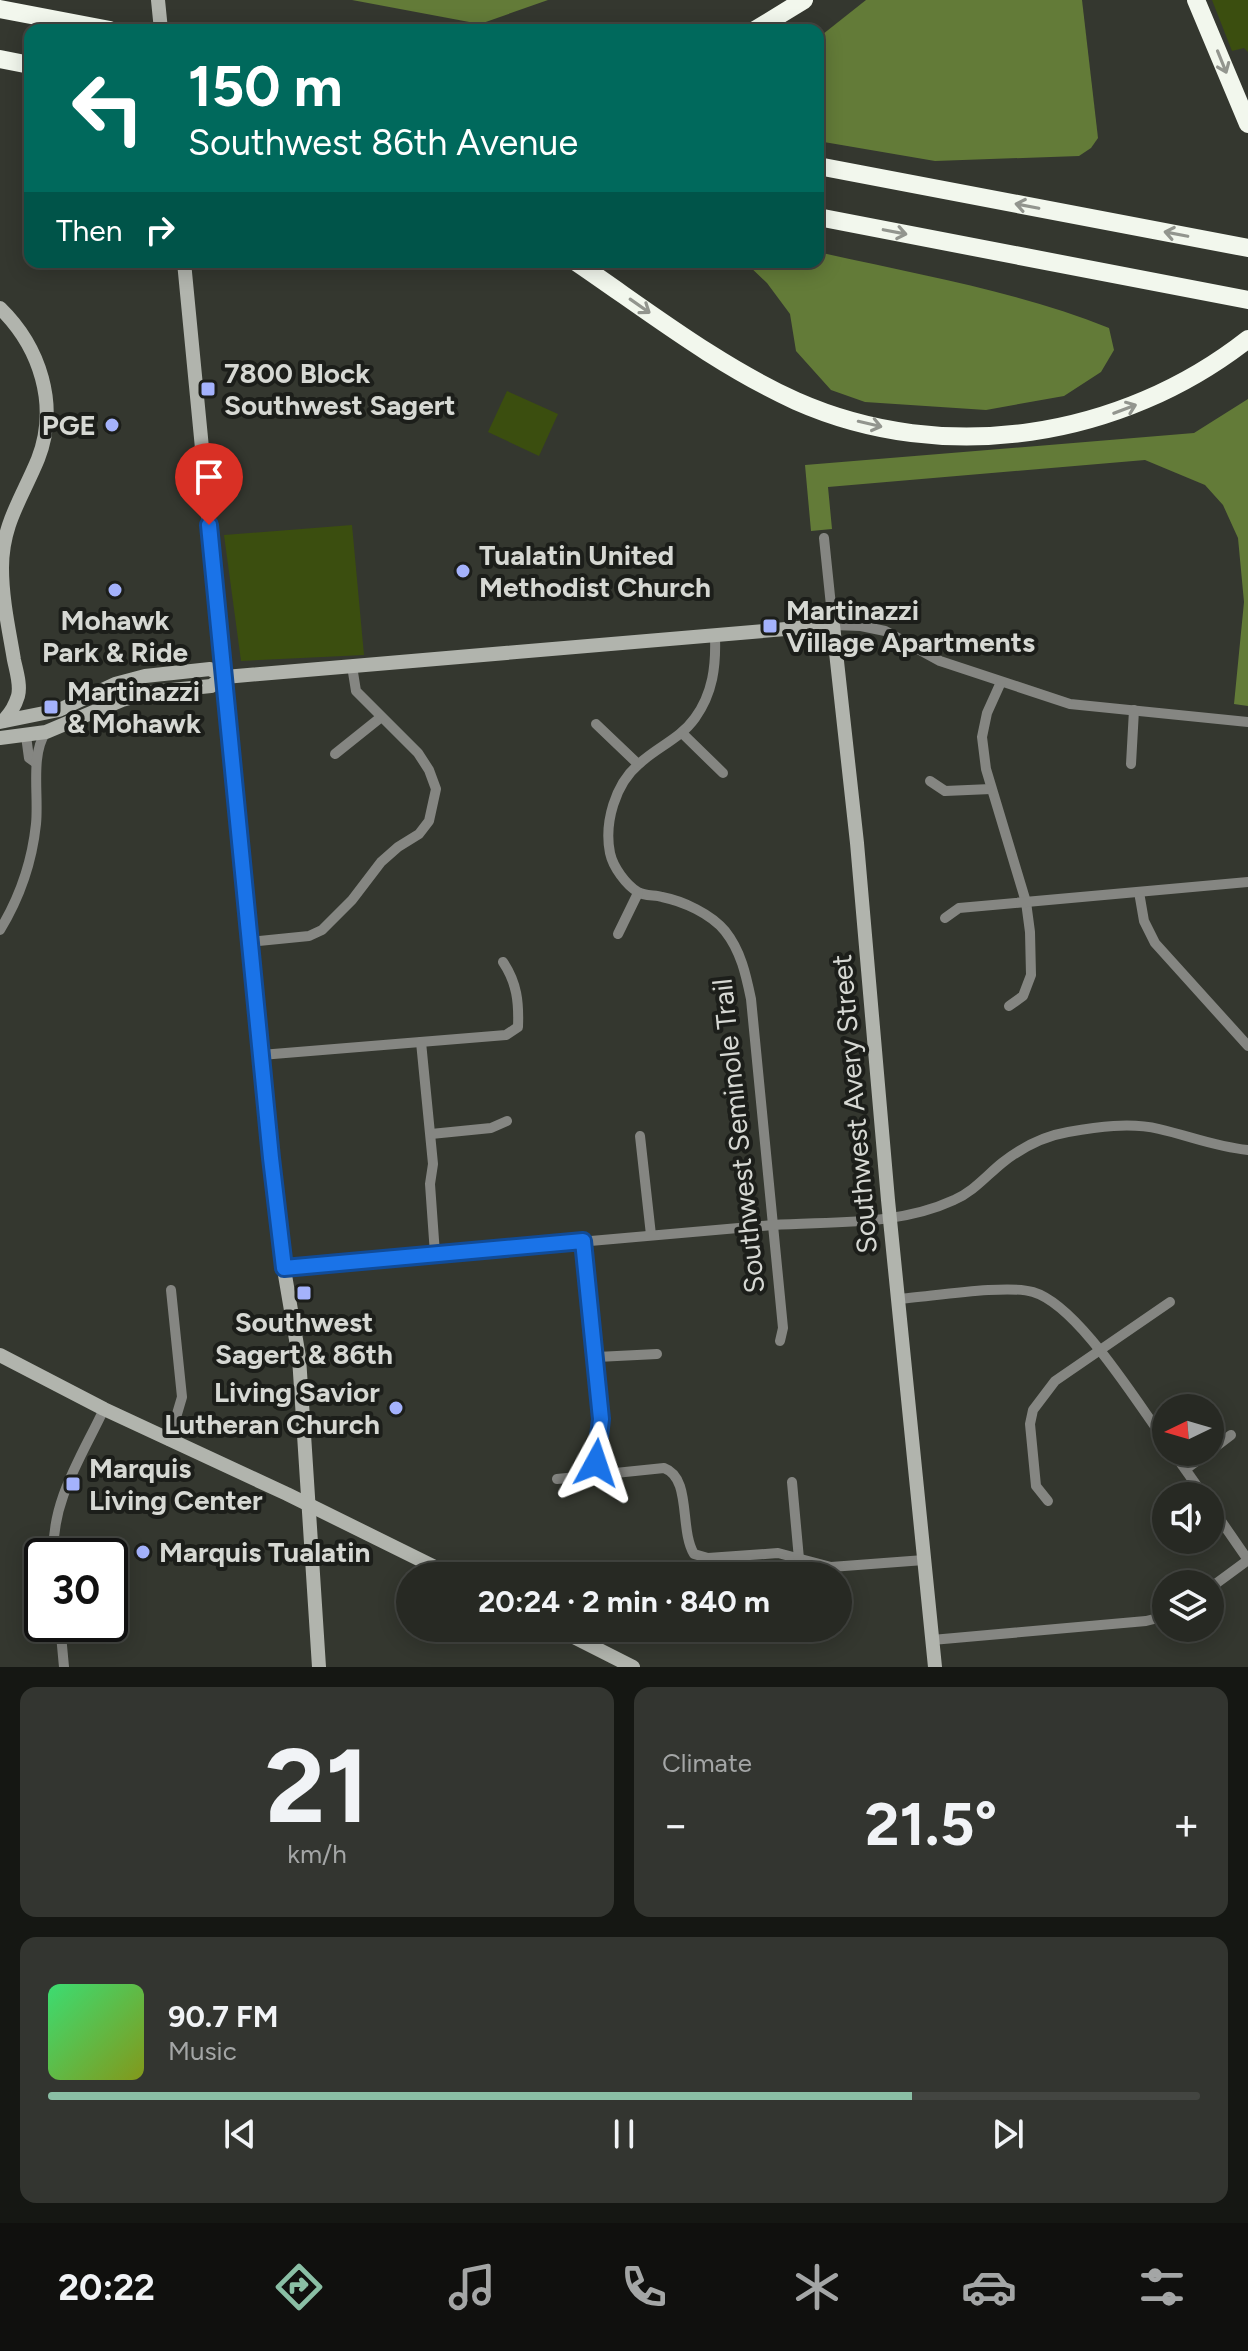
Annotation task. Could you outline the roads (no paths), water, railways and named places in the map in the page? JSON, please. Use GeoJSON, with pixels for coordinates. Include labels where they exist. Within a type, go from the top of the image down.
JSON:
{"type":"FeatureCollection","features":[{"type":"Feature","properties":{"kind":"highway"},"geometry":{"type":"LineString","coordinates":[[765,24],[804,0]]}},
{"type":"Feature","properties":{"kind":"highway"},"geometry":{"type":"LineString","coordinates":[[1196,0],[1248,124]]}},
{"type":"Feature","properties":{"kind":"highway"},"geometry":{"type":"LineString","coordinates":[[0,9],[79,24]]}},
{"type":"Feature","properties":{"kind":"highway"},"geometry":{"type":"LineString","coordinates":[[0,59],[24,64]]}},
{"type":"Feature","properties":{"kind":"highway"},"geometry":{"type":"LineString","coordinates":[[824,167],[1248,248]]}},
{"type":"Feature","properties":{"kind":"highway"},"geometry":{"type":"LineString","coordinates":[[824,218],[1240,299]]}},
{"type":"Feature","properties":{"kind":"highway"},"geometry":{"type":"LineString","coordinates":[[585,268],[693,343],[763,384],[827,413],[889,429],[925,434],[958,437],[1031,433],[1095,419],[1127,409],[1182,383],[1209,368],[1248,339]]}},
{"type":"Feature","properties":{"kind":"street"},"geometry":{"type":"LineString","coordinates":[[158,0],[160,24]]}},
{"type":"Feature","properties":{"kind":"street"},"geometry":{"type":"LineString","coordinates":[[185,268],[249,942],[284,1268],[296,1328],[319,1667]]}},
{"type":"Feature","properties":{"kind":"street"},"geometry":{"type":"LineString","coordinates":[[0,308],[28,341],[39,364],[46,412],[38,459],[14,506],[2,555],[3,590],[19,693],[1,729]]}},
{"type":"Feature","properties":{"kind":"street","name":"Southwest Avery Street"},"geometry":{"type":"LineString","coordinates":[[824,538],[857,843],[890,1218],[935,1667]]}},
{"type":"Feature","properties":{"kind":"street"},"geometry":{"type":"LineString","coordinates":[[1,729],[26,736],[46,732],[122,700],[152,692],[211,686],[225,677],[833,625],[885,631],[940,661],[1070,704],[1248,722]]}},
{"type":"Feature","properties":{"kind":"street"},"geometry":{"type":"LineString","coordinates":[[618,934],[638,893],[621,876],[610,856],[608,831],[613,807],[624,781],[638,764],[682,733],[696,717],[708,696],[714,676],[715,637]]}},
{"type":"Feature","properties":{"kind":"street"},"geometry":{"type":"LineString","coordinates":[[249,942],[309,936],[322,930],[352,900],[381,862],[426,828],[436,797],[434,780],[418,753],[356,691],[352,666]]}},
{"type":"Feature","properties":{"kind":"street"},"geometry":{"type":"LineString","coordinates":[[1,729],[29,717],[59,710],[115,684],[145,676],[210,669],[225,677]]}},
{"type":"Feature","properties":{"kind":"street"},"geometry":{"type":"LineString","coordinates":[[1001,682],[987,713],[982,737],[991,789],[1026,902],[1030,932],[1031,975],[1023,996],[1009,1006]]}},
{"type":"Feature","properties":{"kind":"street"},"geometry":{"type":"LineString","coordinates":[[19,693],[26,698],[29,717]]}},
{"type":"Feature","properties":{"kind":"street"},"geometry":{"type":"LineString","coordinates":[[1131,764],[1134,710]]}},
{"type":"Feature","properties":{"kind":"street"},"geometry":{"type":"LineString","coordinates":[[335,754],[380,718]]}},
{"type":"Feature","properties":{"kind":"street"},"geometry":{"type":"LineString","coordinates":[[596,724],[638,764]]}},
{"type":"Feature","properties":{"kind":"street"},"geometry":{"type":"LineString","coordinates":[[0,930],[22,886],[33,847],[37,804],[36,763],[40,740],[46,732]]}},
{"type":"Feature","properties":{"kind":"street"},"geometry":{"type":"LineString","coordinates":[[682,733],[723,773]]}},
{"type":"Feature","properties":{"kind":"street"},"geometry":{"type":"LineString","coordinates":[[26,736],[29,758],[36,763]]}},
{"type":"Feature","properties":{"kind":"street"},"geometry":{"type":"LineString","coordinates":[[930,781],[945,791],[991,789]]}},
{"type":"Feature","properties":{"kind":"street"},"geometry":{"type":"LineString","coordinates":[[945,918],[959,908],[1248,882]]}},
{"type":"Feature","properties":{"kind":"street"},"geometry":{"type":"LineString","coordinates":[[1139,892],[1144,921],[1155,943],[1248,1046]]}},
{"type":"Feature","properties":{"kind":"street","name":"Southwest Seminole Trail"},"geometry":{"type":"LineString","coordinates":[[638,893],[666,897],[700,911],[724,929],[738,950],[751,999],[783,1328],[780,1341]]}},
{"type":"Feature","properties":{"kind":"street"},"geometry":{"type":"LineString","coordinates":[[261,1055],[506,1035],[518,1027],[519,1005],[514,979],[503,962]]}},
{"type":"Feature","properties":{"kind":"street"},"geometry":{"type":"LineString","coordinates":[[421,1042],[433,1164],[431,1204],[435,1254]]}},
{"type":"Feature","properties":{"kind":"street"},"geometry":{"type":"LineString","coordinates":[[431,1134],[491,1128],[507,1121]]}},
{"type":"Feature","properties":{"kind":"street"},"geometry":{"type":"LineString","coordinates":[[284,1268],[922,1213],[957,1199],[1019,1151],[1044,1138],[1066,1132],[1134,1126],[1159,1129],[1219,1147],[1248,1150]]}},
{"type":"Feature","properties":{"kind":"street"},"geometry":{"type":"LineString","coordinates":[[640,1136],[651,1235]]}},
{"type":"Feature","properties":{"kind":"street"},"geometry":{"type":"LineString","coordinates":[[583,1241],[601,1419],[596,1475]]}},
{"type":"Feature","properties":{"kind":"street"},"geometry":{"type":"LineString","coordinates":[[169,1441],[182,1397],[171,1290]]}},
{"type":"Feature","properties":{"kind":"street"},"geometry":{"type":"LineString","coordinates":[[898,1299],[1032,1291],[1069,1315],[1152,1423]]}},
{"type":"Feature","properties":{"kind":"street"},"geometry":{"type":"LineString","coordinates":[[1048,1501],[1036,1486],[1030,1424],[1033,1410],[1055,1381],[1170,1302]]}},
{"type":"Feature","properties":{"kind":"street"},"geometry":{"type":"LineString","coordinates":[[597,1357],[657,1354]]}},
{"type":"Feature","properties":{"kind":"street"},"geometry":{"type":"LineString","coordinates":[[0,1355],[169,1441],[424,1562]]}},
{"type":"Feature","properties":{"kind":"street"},"geometry":{"type":"LineString","coordinates":[[53,1538],[56,1515],[76,1465],[104,1409]]}},
{"type":"Feature","properties":{"kind":"street"},"geometry":{"type":"LineString","coordinates":[[1224,1440],[1231,1435]]}},
{"type":"Feature","properties":{"kind":"street"},"geometry":{"type":"LineString","coordinates":[[1184,1466],[1195,1482]]}},
{"type":"Feature","properties":{"kind":"street"},"geometry":{"type":"LineString","coordinates":[[1186,1469],[1190,1466]]}},
{"type":"Feature","properties":{"kind":"street"},"geometry":{"type":"LineString","coordinates":[[557,1479],[664,1468],[674,1471],[681,1481],[687,1543],[694,1554],[708,1558],[778,1553],[819,1565],[843,1568],[924,1560]]}},
{"type":"Feature","properties":{"kind":"street"},"geometry":{"type":"LineString","coordinates":[[792,1482],[799,1559]]}},
{"type":"Feature","properties":{"kind":"street"},"geometry":{"type":"LineString","coordinates":[[1224,1525],[1248,1560],[1224,1578]]}},
{"type":"Feature","properties":{"kind":"street"},"geometry":{"type":"LineString","coordinates":[[932,1640],[1152,1620]]}},
{"type":"Feature","properties":{"kind":"street"},"geometry":{"type":"LineString","coordinates":[[62,1642],[64,1667]]}},
{"type":"Feature","properties":{"kind":"street"},"geometry":{"type":"LineString","coordinates":[[584,1642],[633,1667]]}},
{"type":"Feature","properties":{"kind":"place","name":"7800 Block Southwest Sagert"},"geometry":{"type":"Point","coordinates":[208,389]}},
{"type":"Feature","properties":{"kind":"place","name":"PGE"},"geometry":{"type":"Point","coordinates":[112,425]}},
{"type":"Feature","properties":{"kind":"place","name":"Tualatin United Methodist Church"},"geometry":{"type":"Point","coordinates":[463,571]}},
{"type":"Feature","properties":{"kind":"place","name":"Mohawk Park & Ride"},"geometry":{"type":"Point","coordinates":[115,590]}},
{"type":"Feature","properties":{"kind":"place","name":"Martinazzi Village Apartments"},"geometry":{"type":"Point","coordinates":[770,626]}},
{"type":"Feature","properties":{"kind":"place","name":"Martinazzi & Mohawk"},"geometry":{"type":"Point","coordinates":[51,707]}},
{"type":"Feature","properties":{"kind":"place","name":"Southwest Sagert & 86th"},"geometry":{"type":"Point","coordinates":[304,1293]}},
{"type":"Feature","properties":{"kind":"place","name":"Living Savior Lutheran Church"},"geometry":{"type":"Point","coordinates":[396,1408]}},
{"type":"Feature","properties":{"kind":"place","name":"Marquis Living Center"},"geometry":{"type":"Point","coordinates":[73,1484]}},
{"type":"Feature","properties":{"kind":"place","name":"Marquis Tualatin"},"geometry":{"type":"Point","coordinates":[143,1552]}}]}
